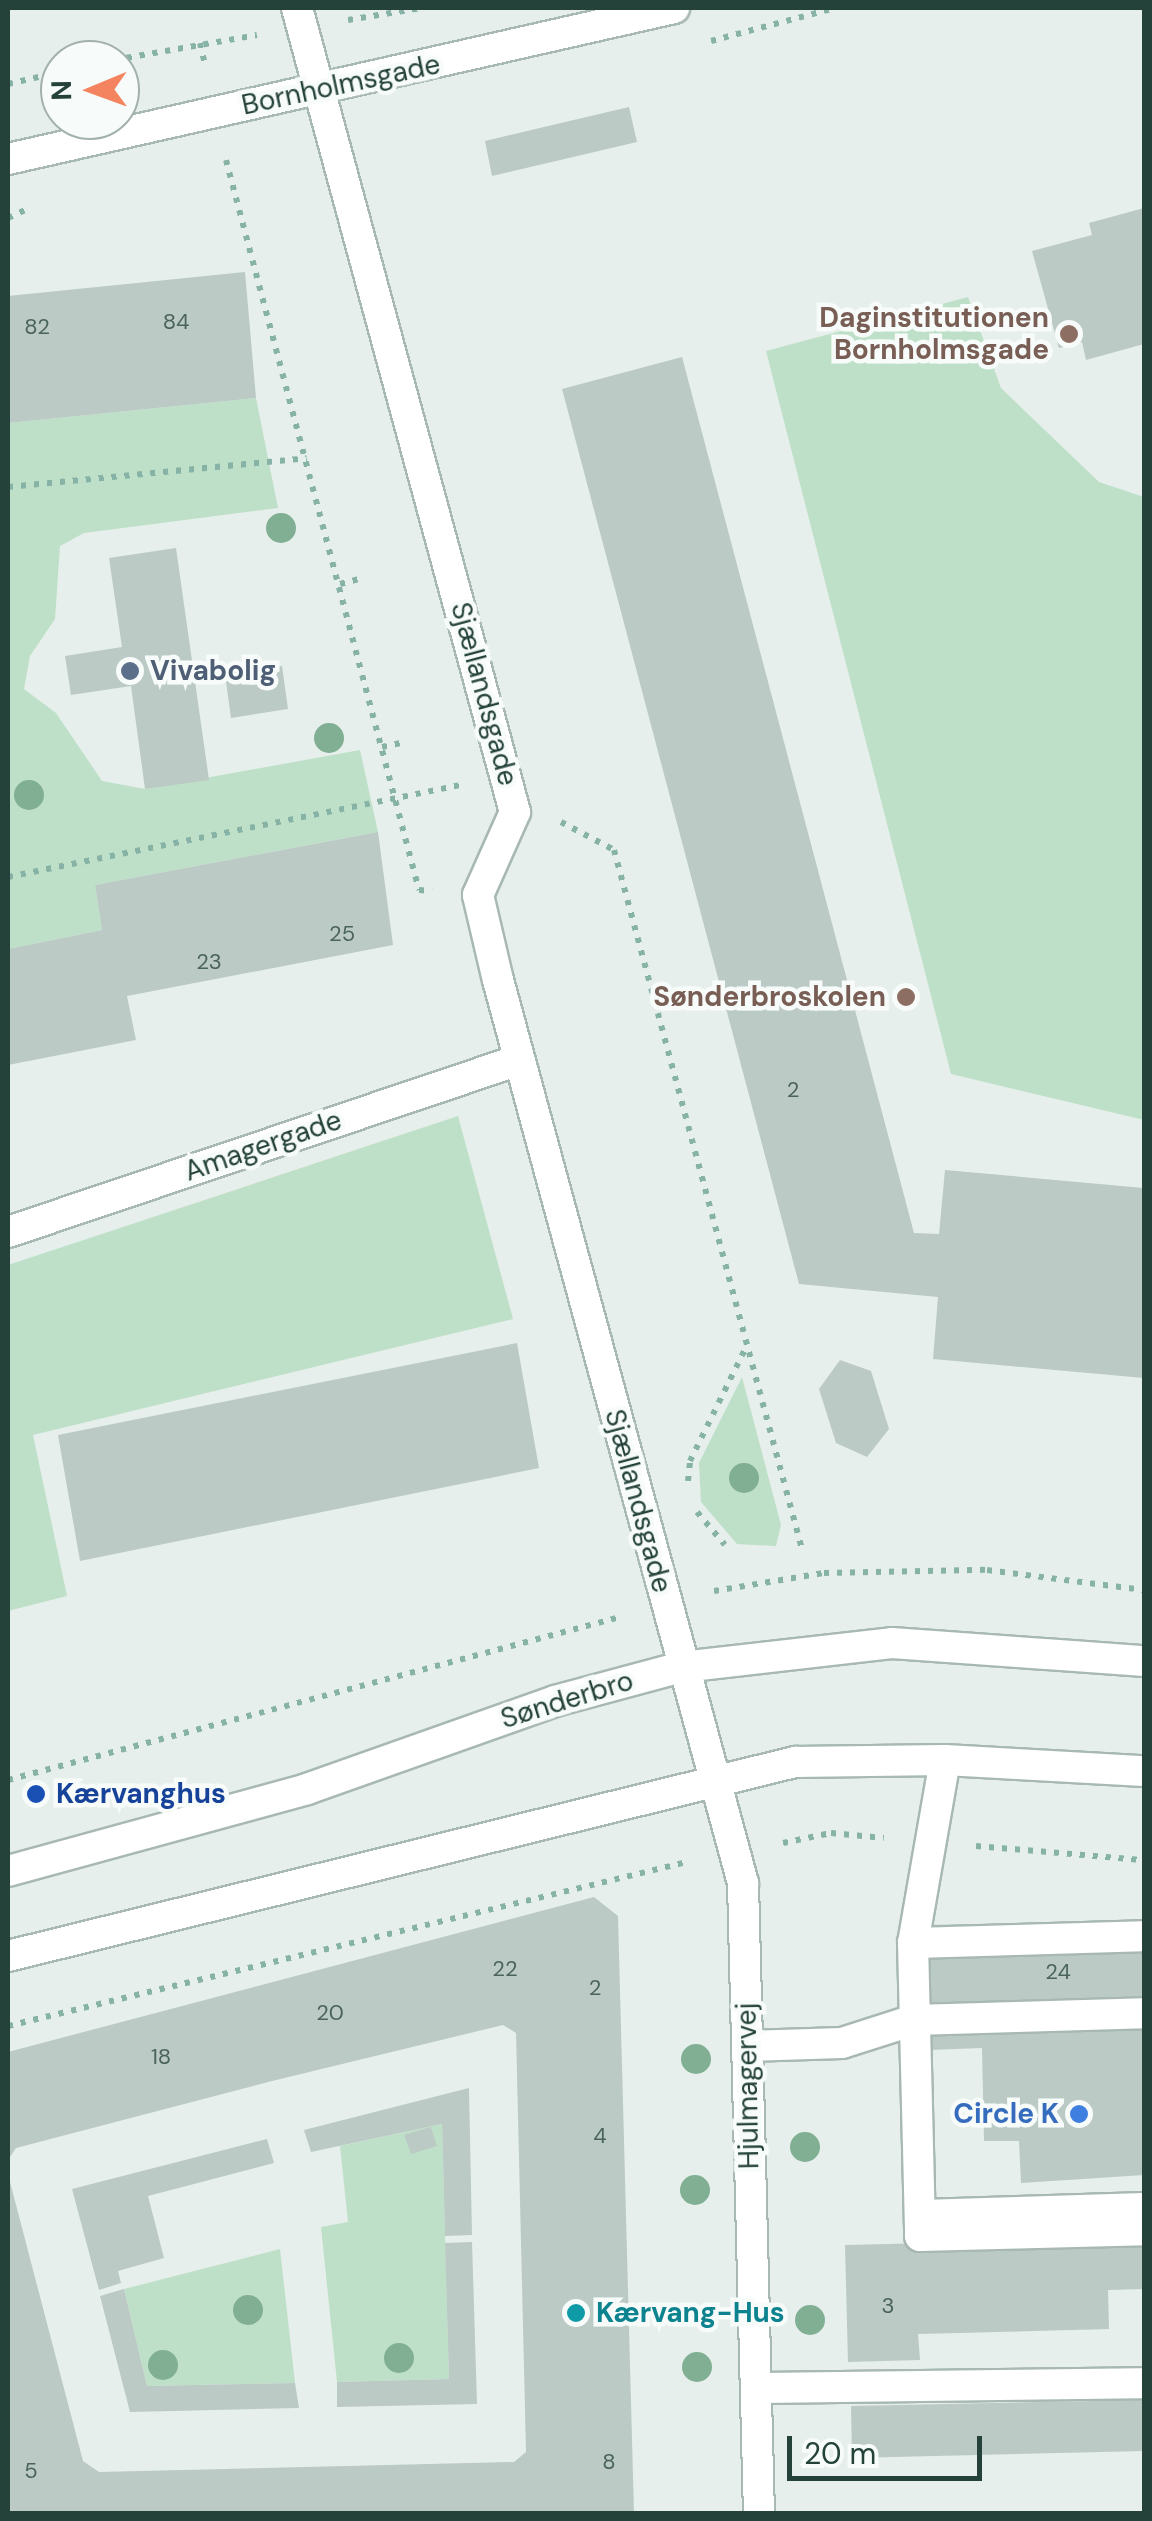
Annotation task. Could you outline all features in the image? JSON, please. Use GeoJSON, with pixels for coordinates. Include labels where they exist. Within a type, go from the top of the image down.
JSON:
{"type":"FeatureCollection","features":[{"type":"Feature","properties":{"kind":"street","name":"Sjællandsgade"},"geometry":{"type":"LineString","coordinates":[[297,8],[515,812],[478,895],[682,1667]]}},
{"type":"Feature","properties":{"kind":"street","name":"Bornholmsgade"},"geometry":{"type":"LineString","coordinates":[[8,159],[674,8]]}},
{"type":"Feature","properties":{"kind":"street","name":"Amagergade"},"geometry":{"type":"LineString","coordinates":[[8,1232],[519,1060]]}},
{"type":"Feature","properties":{"kind":"street","name":"Sønderbro"},"geometry":{"type":"LineString","coordinates":[[8,1871],[288,1794],[556,1701],[682,1667],[892,1643],[1144,1661]]}},
{"type":"Feature","properties":{"kind":"street","name":"Hjulmagervej"},"geometry":{"type":"LineString","coordinates":[[682,1667],[744,1899],[759,2514]]}},
{"type":"Feature","properties":{"kind":"street"},"geometry":{"type":"LineString","coordinates":[[945,1760],[912,1942],[920,2236],[1144,2230]]}},
{"type":"Feature","properties":{"kind":"street"},"geometry":{"type":"LineString","coordinates":[[8,1956],[795,1762],[945,1760],[1144,1771]]}},
{"type":"Feature","properties":{"kind":"street"},"geometry":{"type":"LineString","coordinates":[[912,1942],[1144,1936]]}},
{"type":"Feature","properties":{"kind":"street"},"geometry":{"type":"LineString","coordinates":[[747,2046],[842,2043],[914,2020],[1144,2013]]}},
{"type":"Feature","properties":{"kind":"street"},"geometry":{"type":"LineString","coordinates":[[920,2215],[1144,2208]]}},
{"type":"Feature","properties":{"kind":"street"},"geometry":{"type":"LineString","coordinates":[[756,2388],[1144,2383]]}},
{"type":"Feature","properties":{"kind":"path"},"geometry":{"type":"LineString","coordinates":[[412,11],[421,8]]}},
{"type":"Feature","properties":{"kind":"path"},"geometry":{"type":"LineString","coordinates":[[700,44],[835,8]]}},
{"type":"Feature","properties":{"kind":"path"},"geometry":{"type":"LineString","coordinates":[[140,54],[155,51]]}},
{"type":"Feature","properties":{"kind":"path"},"geometry":{"type":"LineString","coordinates":[[8,84],[40,77]]}},
{"type":"Feature","properties":{"kind":"path"},"geometry":{"type":"LineString","coordinates":[[226,159],[420,890],[478,895]]}},
{"type":"Feature","properties":{"kind":"path"},"geometry":{"type":"LineString","coordinates":[[8,487],[307,458]]}},
{"type":"Feature","properties":{"kind":"path"},"geometry":{"type":"LineString","coordinates":[[340,584],[362,578]]}},
{"type":"Feature","properties":{"kind":"path"},"geometry":{"type":"LineString","coordinates":[[382,747],[405,742]]}},
{"type":"Feature","properties":{"kind":"path"},"geometry":{"type":"LineString","coordinates":[[8,877],[506,775]]}},
{"type":"Feature","properties":{"kind":"path"},"geometry":{"type":"LineString","coordinates":[[515,812],[571,824],[614,850],[802,1548]]}},
{"type":"Feature","properties":{"kind":"path"},"geometry":{"type":"LineString","coordinates":[[690,1492],[690,1461],[746,1346]]}},
{"type":"Feature","properties":{"kind":"path"},"geometry":{"type":"LineString","coordinates":[[692,1504],[725,1545]]}},
{"type":"Feature","properties":{"kind":"path"},"geometry":{"type":"LineString","coordinates":[[8,1780],[750,1582],[824,1573],[987,1570],[1144,1590]]}},
{"type":"Feature","properties":{"kind":"path"},"geometry":{"type":"LineString","coordinates":[[831,1833],[1144,1860]]}},
{"type":"Feature","properties":{"kind":"path"},"geometry":{"type":"LineString","coordinates":[[8,2026],[585,1882],[734,1852]]}},
{"type":"Feature","properties":{"kind":"green space"},"geometry":{"type":"Polygon","coordinates":[[[968,297],[1001,388],[1099,482],[1144,497],[1144,1120],[951,1074],[766,351],[968,297]]]}},
{"type":"Feature","properties":{"kind":"green space"},"geometry":{"type":"Polygon","coordinates":[[[256,398],[278,508],[84,533],[60,546],[55,619],[30,656],[24,689],[56,713],[102,781],[145,789],[360,750],[378,832],[95,885],[102,930],[8,949],[8,423],[256,398]]]}},
{"type":"Feature","properties":{"kind":"green space"},"geometry":{"type":"Polygon","coordinates":[[[458,1116],[513,1319],[33,1435],[67,1596],[8,1611],[8,1265],[458,1116]]]}},
{"type":"Feature","properties":{"kind":"green space"},"geometry":{"type":"Polygon","coordinates":[[[742,1377],[781,1525],[776,1546],[737,1544],[701,1502],[699,1463],[742,1377]]]}},
{"type":"Feature","properties":{"kind":"green space"},"geometry":{"type":"Polygon","coordinates":[[[442,2124],[449,2379],[337,2382],[321,2227],[348,2222],[340,2146],[442,2124]]]}},
{"type":"Feature","properties":{"kind":"green space"},"geometry":{"type":"Polygon","coordinates":[[[280,2249],[295,2383],[147,2386],[124,2289],[280,2249]]]}},
{"type":"Feature","properties":{"kind":"building"},"geometry":{"type":"Polygon","coordinates":[[[629,107],[637,142],[492,176],[485,141],[629,107]]]}},
{"type":"Feature","properties":{"kind":"building"},"geometry":{"type":"Polygon","coordinates":[[[1144,208],[1144,344],[1086,360],[1082,342],[1059,348],[1032,251],[1092,235],[1089,223],[1144,208]]]}},
{"type":"Feature","properties":{"kind":"building"},"geometry":{"type":"Polygon","coordinates":[[[245,272],[256,398],[8,423],[8,296],[245,272]]]}},
{"type":"Feature","properties":{"kind":"building"},"geometry":{"type":"Polygon","coordinates":[[[682,357],[914,1233],[939,1234],[945,1170],[1144,1188],[1144,1378],[933,1359],[938,1297],[799,1284],[562,389],[682,357]]]}},
{"type":"Feature","properties":{"kind":"building","name":"Vivabolig"},"geometry":{"type":"Polygon","coordinates":[[[176,548],[209,780],[145,789],[131,686],[71,695],[65,656],[122,647],[109,558],[176,548]]]}},
{"type":"Feature","properties":{"kind":"building"},"geometry":{"type":"Polygon","coordinates":[[[282,666],[288,709],[231,718],[225,674],[282,666]]]}},
{"type":"Feature","properties":{"kind":"building"},"geometry":{"type":"Polygon","coordinates":[[[378,832],[393,945],[127,996],[136,1040],[8,1065],[8,949],[102,930],[95,885],[378,832]]]}},
{"type":"Feature","properties":{"kind":"building"},"geometry":{"type":"Polygon","coordinates":[[[517,1343],[539,1468],[80,1561],[58,1435],[517,1343]]]}},
{"type":"Feature","properties":{"kind":"building"},"geometry":{"type":"Polygon","coordinates":[[[840,1360],[871,1371],[889,1429],[867,1457],[836,1443],[819,1389],[840,1360]]]}},
{"type":"Feature","properties":{"kind":"building","name":"Kærvang-Hus"},"geometry":{"type":"Polygon","coordinates":[[[594,1897],[618,1916],[634,2514],[8,2514],[9,2178],[83,2461],[99,2472],[514,2462],[526,2452],[516,2033],[503,2025],[272,2081],[16,2148],[8,2160],[8,2052],[594,1897]]]}},
{"type":"Feature","properties":{"kind":"building"},"geometry":{"type":"Polygon","coordinates":[[[1144,1921],[1144,2175],[1021,2183],[1019,2141],[984,2141],[982,2048],[929,2050],[925,1925],[1144,1921]]]}},
{"type":"Feature","properties":{"kind":"building"},"geometry":{"type":"Polygon","coordinates":[[[469,2088],[472,2235],[445,2236],[442,2124],[311,2152],[304,2130],[469,2088]]]}},
{"type":"Feature","properties":{"kind":"building"},"geometry":{"type":"Polygon","coordinates":[[[431,2127],[437,2146],[411,2154],[404,2135],[431,2127]]]}},
{"type":"Feature","properties":{"kind":"building"},"geometry":{"type":"Polygon","coordinates":[[[267,2139],[274,2163],[148,2196],[164,2258],[118,2271],[121,2283],[99,2290],[72,2189],[267,2139]]]}},
{"type":"Feature","properties":{"kind":"building"},"geometry":{"type":"Polygon","coordinates":[[[1144,2238],[1144,2289],[1108,2290],[1109,2329],[918,2334],[920,2360],[848,2362],[845,2245],[1144,2238]]]}},
{"type":"Feature","properties":{"kind":"building"},"geometry":{"type":"Polygon","coordinates":[[[472,2242],[477,2404],[337,2407],[337,2382],[449,2379],[445,2243],[472,2242]]]}},
{"type":"Feature","properties":{"kind":"building"},"geometry":{"type":"Polygon","coordinates":[[[124,2289],[147,2386],[295,2383],[299,2408],[130,2412],[100,2296],[124,2289]]]}},
{"type":"Feature","properties":{"kind":"building"},"geometry":{"type":"Polygon","coordinates":[[[1144,2400],[1144,2451],[852,2458],[851,2406],[1144,2400]]]}},
{"type":"Feature","properties":{"kind":"place","name":"Daginstitutionen Bornholmsgade"},"geometry":{"type":"Point","coordinates":[1069,334]}},
{"type":"Feature","properties":{"kind":"place","name":"Vivabolig"},"geometry":{"type":"Point","coordinates":[130,671]}},
{"type":"Feature","properties":{"kind":"place","name":"Sønderbroskolen"},"geometry":{"type":"Point","coordinates":[906,997]}},
{"type":"Feature","properties":{"kind":"place","name":"Kærvanghus"},"geometry":{"type":"Point","coordinates":[36,1794]}},
{"type":"Feature","properties":{"kind":"place","name":"Circle K"},"geometry":{"type":"Point","coordinates":[1079,2114]}},
{"type":"Feature","properties":{"kind":"place","name":"Kærvang-Hus"},"geometry":{"type":"Point","coordinates":[576,2313]}}]}
